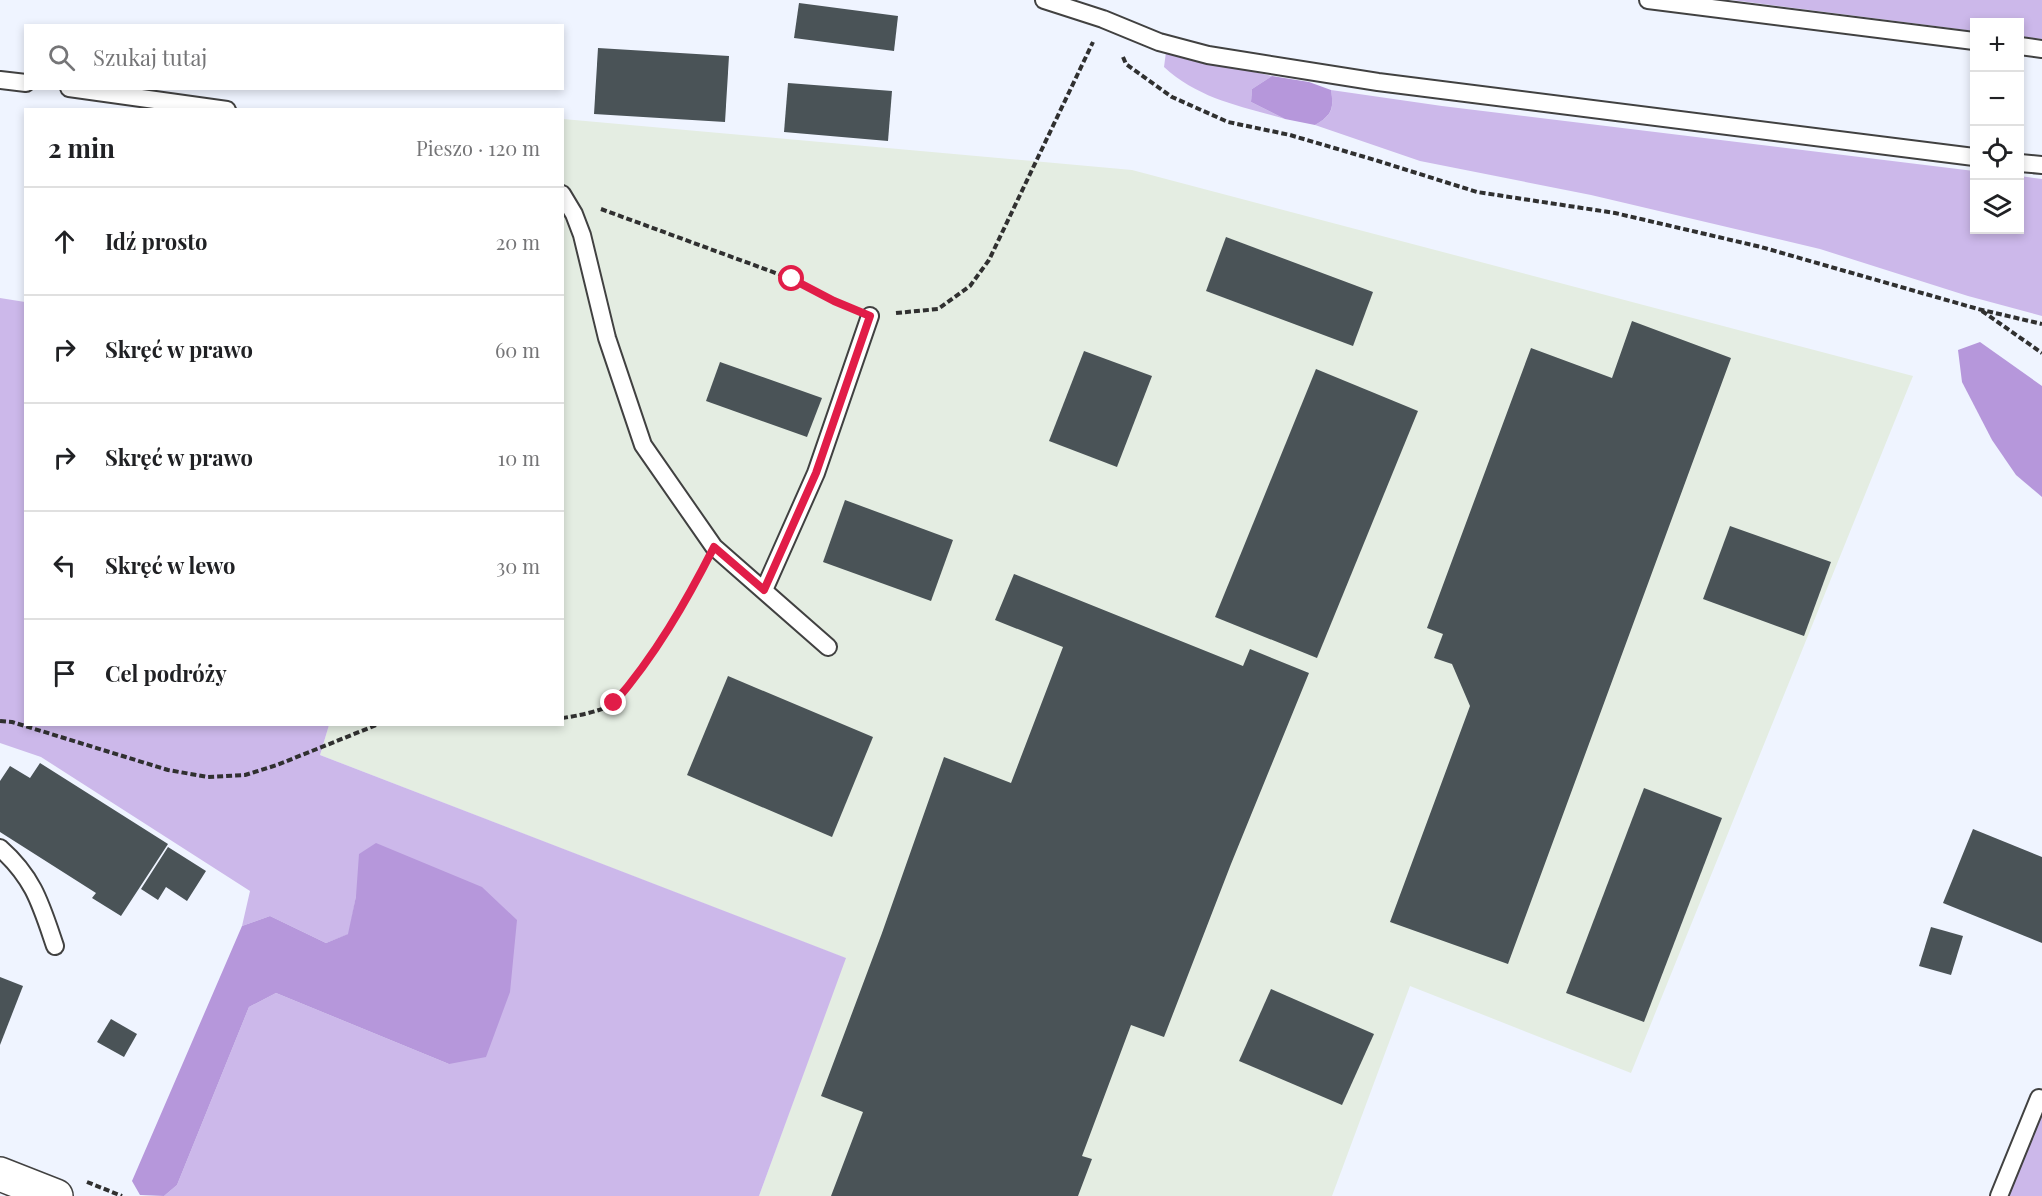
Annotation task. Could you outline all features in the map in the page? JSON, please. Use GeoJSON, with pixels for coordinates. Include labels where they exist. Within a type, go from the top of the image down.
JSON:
{"type":"FeatureCollection","features":[{"type":"Feature","properties":{"kind":"street"},"geometry":{"type":"LineString","coordinates":[[0,1174],[56,1196]]}},
{"type":"Feature","properties":{"kind":"lane"},"geometry":{"type":"LineString","coordinates":[[1044,0],[1103,19],[1159,42],[1231,58],[1378,81],[1970,156]]}},
{"type":"Feature","properties":{"kind":"lane"},"geometry":{"type":"LineString","coordinates":[[1648,0],[1970,40]]}},
{"type":"Feature","properties":{"kind":"lane"},"geometry":{"type":"LineString","coordinates":[[2024,47],[2042,49]]}},
{"type":"Feature","properties":{"kind":"lane"},"geometry":{"type":"LineString","coordinates":[[0,80],[24,83]]}},
{"type":"Feature","properties":{"kind":"lane"},"geometry":{"type":"LineString","coordinates":[[83,90],[213,108]]}},
{"type":"Feature","properties":{"kind":"lane"},"geometry":{"type":"LineString","coordinates":[[2024,163],[2042,165]]}},
{"type":"Feature","properties":{"kind":"lane"},"geometry":{"type":"LineString","coordinates":[[564,196],[582,235],[607,338],[643,445],[714,547],[828,647]]}},
{"type":"Feature","properties":{"kind":"lane"},"geometry":{"type":"LineString","coordinates":[[764,590],[816,473],[870,316]]}},
{"type":"Feature","properties":{"kind":"lane"},"geometry":{"type":"LineString","coordinates":[[0,849],[15,861],[29,880],[40,901],[55,946]]}},
{"type":"Feature","properties":{"kind":"lane"},"geometry":{"type":"LineString","coordinates":[[1999,1196],[2039,1098]]}},
{"type":"Feature","properties":{"kind":"path"},"geometry":{"type":"LineString","coordinates":[[1103,19],[1126,64],[1172,97],[1227,122],[1290,135],[1477,192],[1615,213],[1761,247],[1978,309],[2042,324]]}},
{"type":"Feature","properties":{"kind":"path"},"geometry":{"type":"LineString","coordinates":[[564,194],[792,279],[834,301],[870,316],[938,309],[970,286],[989,260],[1103,19]]}},
{"type":"Feature","properties":{"kind":"path"},"geometry":{"type":"LineString","coordinates":[[1978,309],[2042,353]]}},
{"type":"Feature","properties":{"kind":"path"},"geometry":{"type":"LineString","coordinates":[[564,718],[579,716],[614,703],[632,682],[688,598],[714,547]]}},
{"type":"Feature","properties":{"kind":"path"},"geometry":{"type":"LineString","coordinates":[[0,721],[24,726]]}},
{"type":"Feature","properties":{"kind":"path"},"geometry":{"type":"LineString","coordinates":[[25,726],[168,770],[208,777],[245,775],[278,765],[374,726]]}},
{"type":"Feature","properties":{"kind":"shaded area"},"geometry":{"type":"Polygon","coordinates":[[[1732,0],[2042,0],[2042,39],[2024,37],[2024,18],[1970,18],[1970,30],[1732,0]]]}},
{"type":"Feature","properties":{"kind":"shaded area"},"geometry":{"type":"Polygon","coordinates":[[[1166,52],[1272,76],[1252,89],[1251,102],[1285,119],[1221,100],[1191,87],[1164,67],[1166,52]]]}},
{"type":"Feature","properties":{"kind":"shaded area"},"geometry":{"type":"Polygon","coordinates":[[[1272,76],[1309,82],[1331,90],[1331,111],[1315,125],[1285,119],[1251,102],[1252,89],[1272,76]]]}},
{"type":"Feature","properties":{"kind":"shaded area"},"geometry":{"type":"Polygon","coordinates":[[[1331,90],[1442,106],[1970,171],[1970,234],[2024,234],[2024,177],[2042,179],[2042,316],[1968,296],[1820,249],[1591,195],[1420,161],[1315,125],[1328,115],[1332,102],[1331,90]]]}},
{"type":"Feature","properties":{"kind":"shaded area"},"geometry":{"type":"Polygon","coordinates":[[[564,119],[1132,170],[1913,376],[1631,1073],[1410,986],[1332,1196],[759,1196],[845,958],[320,755],[329,726],[564,726],[564,119]]]}},
{"type":"Feature","properties":{"kind":"shaded area"},"geometry":{"type":"Polygon","coordinates":[[[0,298],[24,302],[24,726],[329,726],[320,755],[846,958],[759,1196],[164,1196],[177,1185],[249,1007],[276,993],[449,1064],[356,896],[349,934],[326,943],[270,916],[242,926],[250,891],[41,757],[0,743],[0,298]]]}},
{"type":"Feature","properties":{"kind":"shaded area"},"geometry":{"type":"Polygon","coordinates":[[[1980,342],[2042,386],[2042,497],[2016,475],[1992,440],[1962,382],[1958,350],[1980,342]]]}},
{"type":"Feature","properties":{"kind":"shaded area"},"geometry":{"type":"Polygon","coordinates":[[[376,843],[482,887],[517,920],[510,992],[486,1057],[449,1064],[276,993],[249,1007],[177,1185],[164,1196],[140,1195],[132,1181],[242,926],[270,916],[326,943],[348,934],[356,896],[359,854],[376,843]]]}},
{"type":"Feature","properties":{"kind":"shaded area"},"geometry":{"type":"Polygon","coordinates":[[[2042,1109],[2042,1196],[2008,1196],[2042,1109]]]}},
{"type":"Feature","properties":{"kind":"building"},"geometry":{"type":"Polygon","coordinates":[[[799,3],[898,16],[894,51],[794,38],[799,3]]]}},
{"type":"Feature","properties":{"kind":"building"},"geometry":{"type":"Polygon","coordinates":[[[598,48],[729,56],[725,122],[594,114],[598,48]]]}},
{"type":"Feature","properties":{"kind":"building"},"geometry":{"type":"Polygon","coordinates":[[[788,83],[892,91],[888,141],[784,132],[788,83]]]}},
{"type":"Feature","properties":{"kind":"building"},"geometry":{"type":"Polygon","coordinates":[[[1226,237],[1373,292],[1353,346],[1206,291],[1226,237]]]}},
{"type":"Feature","properties":{"kind":"building"},"geometry":{"type":"Polygon","coordinates":[[[1632,321],[1731,358],[1508,964],[1390,922],[1470,706],[1452,664],[1434,658],[1443,634],[1427,628],[1531,348],[1612,378],[1632,321]]]}},
{"type":"Feature","properties":{"kind":"building"},"geometry":{"type":"Polygon","coordinates":[[[1084,351],[1152,376],[1117,467],[1049,441],[1084,351]]]}},
{"type":"Feature","properties":{"kind":"building"},"geometry":{"type":"Polygon","coordinates":[[[720,362],[822,398],[807,437],[706,401],[720,362]]]}},
{"type":"Feature","properties":{"kind":"building"},"geometry":{"type":"Polygon","coordinates":[[[1316,369],[1418,411],[1317,658],[1215,617],[1316,369]]]}},
{"type":"Feature","properties":{"kind":"building"},"geometry":{"type":"Polygon","coordinates":[[[845,500],[953,540],[931,601],[823,562],[845,500]]]}},
{"type":"Feature","properties":{"kind":"building"},"geometry":{"type":"Polygon","coordinates":[[[1730,526],[1831,562],[1804,636],[1703,599],[1730,526]]]}},
{"type":"Feature","properties":{"kind":"building"},"geometry":{"type":"Polygon","coordinates":[[[1014,574],[1243,666],[1250,649],[1309,673],[1164,1037],[1131,1025],[1082,1156],[1092,1159],[1078,1196],[831,1196],[863,1112],[821,1096],[944,757],[1011,783],[1063,647],[995,620],[1014,574]]]}},
{"type":"Feature","properties":{"kind":"building"},"geometry":{"type":"Polygon","coordinates":[[[728,676],[873,737],[832,837],[687,775],[728,676]]]}},
{"type":"Feature","properties":{"kind":"building"},"geometry":{"type":"Polygon","coordinates":[[[40,763],[168,844],[121,916],[92,898],[96,893],[0,832],[0,781],[10,766],[30,778],[40,763]]]}},
{"type":"Feature","properties":{"kind":"building"},"geometry":{"type":"Polygon","coordinates":[[[1644,788],[1722,818],[1644,1022],[1566,993],[1644,788]]]}},
{"type":"Feature","properties":{"kind":"building"},"geometry":{"type":"Polygon","coordinates":[[[1973,829],[2042,857],[2042,943],[1943,903],[1973,829]]]}},
{"type":"Feature","properties":{"kind":"building"},"geometry":{"type":"Polygon","coordinates":[[[168,847],[206,871],[187,901],[166,887],[158,900],[141,889],[168,847]]]}},
{"type":"Feature","properties":{"kind":"building"},"geometry":{"type":"Polygon","coordinates":[[[1931,927],[1963,936],[1951,975],[1919,966],[1931,927]]]}},
{"type":"Feature","properties":{"kind":"building"},"geometry":{"type":"Polygon","coordinates":[[[0,977],[23,986],[0,1045],[0,977]]]}},
{"type":"Feature","properties":{"kind":"building"},"geometry":{"type":"Polygon","coordinates":[[[1271,989],[1374,1034],[1342,1105],[1239,1061],[1271,989]]]}},
{"type":"Feature","properties":{"kind":"building"},"geometry":{"type":"Polygon","coordinates":[[[111,1019],[137,1034],[124,1057],[97,1042],[111,1019]]]}},
{"type":"Feature","properties":{"kind":"route"},"geometry":{"type":"LineString","coordinates":[[614,703],[632,682],[688,598],[714,547],[764,590],[816,473],[870,316],[834,301],[792,279]]}}]}
